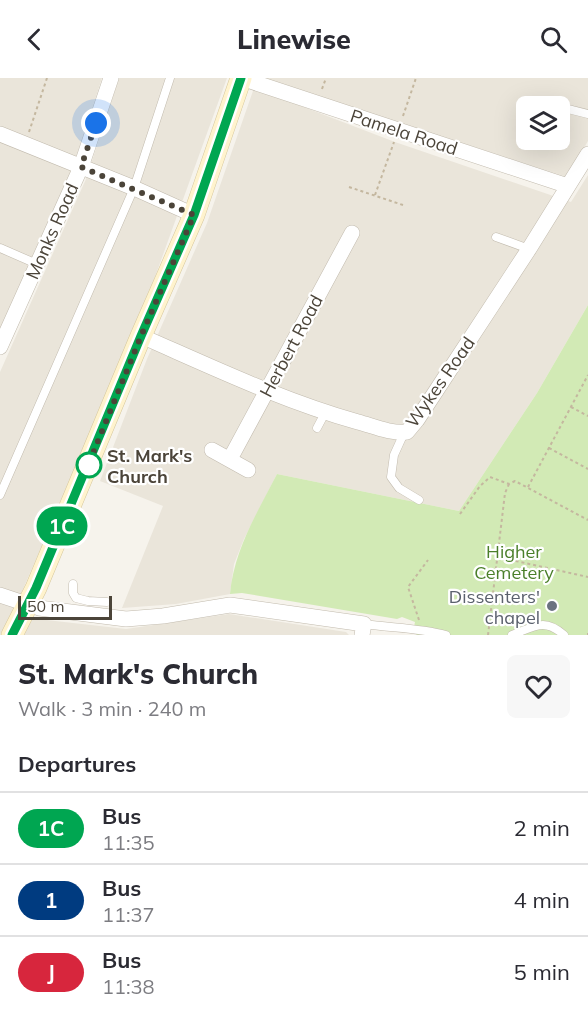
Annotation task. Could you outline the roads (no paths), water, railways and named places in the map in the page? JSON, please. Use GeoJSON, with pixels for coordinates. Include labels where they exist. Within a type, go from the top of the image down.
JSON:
{"type":"FeatureCollection","features":[{"type":"Feature","properties":{"kind":"main road"},"geometry":{"type":"LineString","coordinates":[[12,635],[89,475],[141,336],[194,215],[241,78]]}},
{"type":"Feature","properties":{"kind":"street","name":"Monks Road"},"geometry":{"type":"LineString","coordinates":[[0,347],[81,167],[111,78]]}},
{"type":"Feature","properties":{"kind":"street","name":"Pamela Road"},"geometry":{"type":"LineString","coordinates":[[241,78],[568,186]]}},
{"type":"Feature","properties":{"kind":"street"},"geometry":{"type":"LineString","coordinates":[[0,135],[134,188],[194,215]]}},
{"type":"Feature","properties":{"kind":"street","name":"Wykes Road"},"geometry":{"type":"LineString","coordinates":[[141,336],[266,391],[325,413],[404,433],[411,429],[417,420],[588,154]]}},
{"type":"Feature","properties":{"kind":"street","name":"Herbert Road"},"geometry":{"type":"LineString","coordinates":[[230,459],[352,233]]}},
{"type":"Feature","properties":{"kind":"street"},"geometry":{"type":"LineString","coordinates":[[212,450],[248,470]]}},
{"type":"Feature","properties":{"kind":"street"},"geometry":{"type":"LineString","coordinates":[[0,595],[32,596],[58,611],[87,607],[126,619],[163,616],[230,605],[363,629]]}},
{"type":"Feature","properties":{"kind":"lane"},"geometry":{"type":"LineString","coordinates":[[0,495],[134,188],[170,78]]}},
{"type":"Feature","properties":{"kind":"lane"},"geometry":{"type":"LineString","coordinates":[[570,109],[588,114]]}},
{"type":"Feature","properties":{"kind":"lane"},"geometry":{"type":"LineString","coordinates":[[496,237],[529,249]]}},
{"type":"Feature","properties":{"kind":"lane"},"geometry":{"type":"LineString","coordinates":[[0,248],[37,264]]}},
{"type":"Feature","properties":{"kind":"lane"},"geometry":{"type":"LineString","coordinates":[[317,428],[325,413]]}},
{"type":"Feature","properties":{"kind":"lane"},"geometry":{"type":"LineString","coordinates":[[404,433],[394,455],[391,477],[399,488],[419,500]]}},
{"type":"Feature","properties":{"kind":"lane"},"geometry":{"type":"LineString","coordinates":[[32,596],[49,579],[77,514]]}},
{"type":"Feature","properties":{"kind":"lane"},"geometry":{"type":"LineString","coordinates":[[73,584],[73,593],[76,598],[87,607],[106,602]]}},
{"type":"Feature","properties":{"kind":"lane"},"geometry":{"type":"LineString","coordinates":[[512,635],[539,624],[548,624],[564,635]]}},
{"type":"Feature","properties":{"kind":"lane"},"geometry":{"type":"LineString","coordinates":[[363,629],[422,629],[446,635]]}},
{"type":"Feature","properties":{"kind":"place","name":"St. Mark's Church"},"geometry":{"type":"Point","coordinates":[89,465]}},
{"type":"Feature","properties":{"kind":"place","name":"Dissenters' chapel"},"geometry":{"type":"Point","coordinates":[552,606]}},
{"type":"Feature","properties":{"kind":"park label","name":"Higher Cemetery"},"geometry":{"type":"Point","coordinates":[514,561]}}]}
